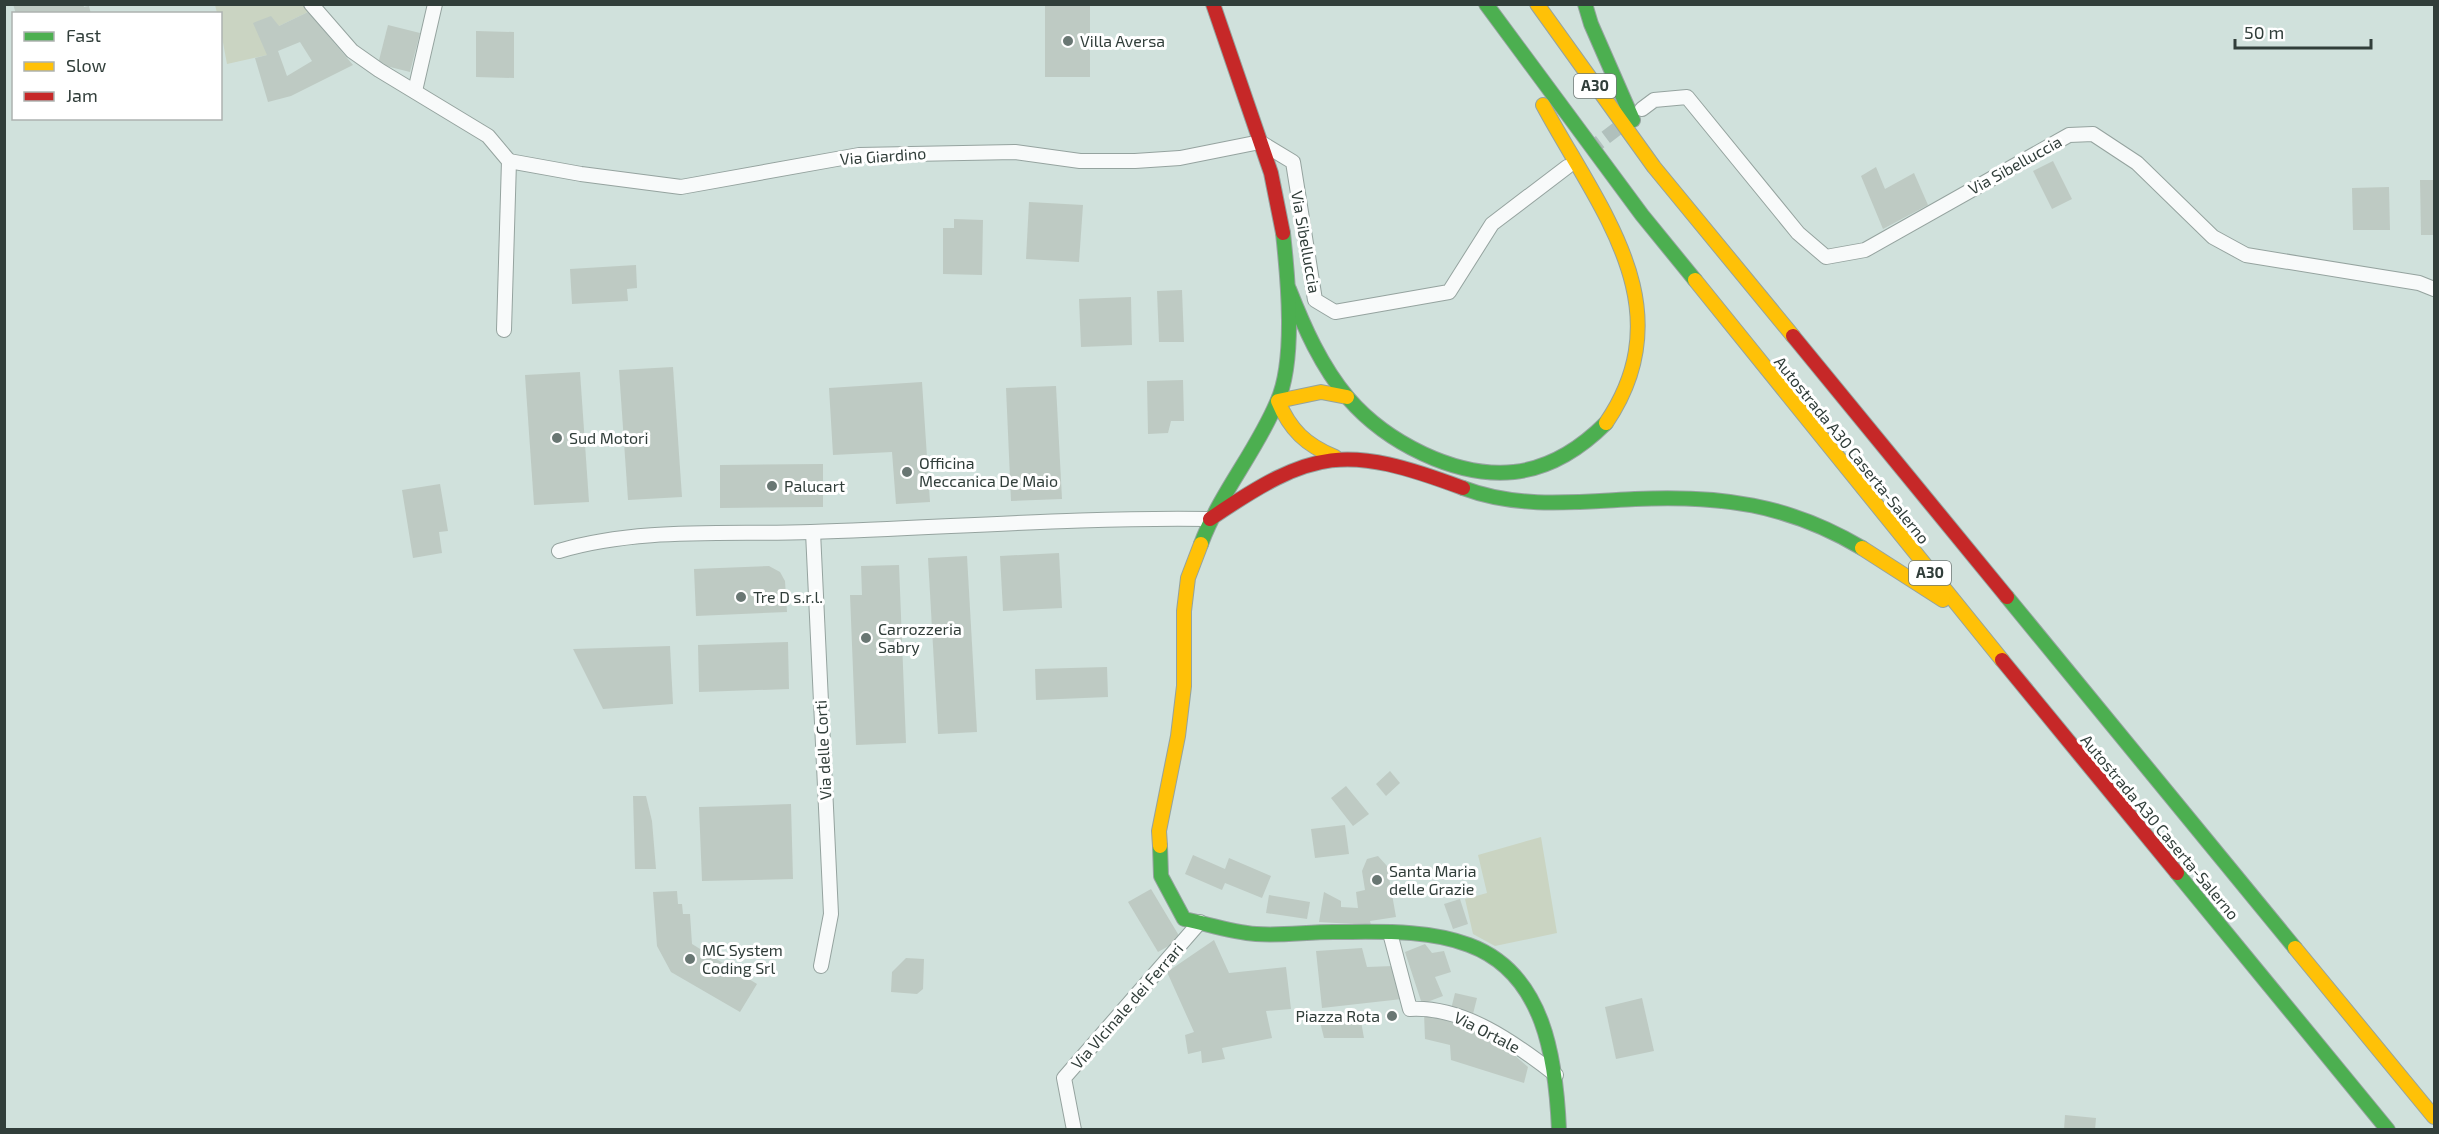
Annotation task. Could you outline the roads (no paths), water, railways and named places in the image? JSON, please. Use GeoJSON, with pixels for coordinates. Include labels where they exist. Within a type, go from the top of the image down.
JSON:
{"type":"FeatureCollection","features":[{"type":"Feature","properties":{"kind":"main road"},"geometry":{"type":"LineString","coordinates":[[1213,4],[1260,142],[1281,213],[1289,289],[1287,355],[1278,401],[1210,519],[1188,578],[1184,611],[1184,686],[1178,736],[1159,831],[1161,876],[1184,919],[1256,934],[1390,933],[1436,936],[1464,942],[1491,955],[1518,978],[1541,1011],[1553,1051],[1559,1130]]}},
{"type":"Feature","properties":{"kind":"main road","name":"Autostrada A30 Caserta-Salerno"},"geometry":{"type":"LineString","coordinates":[[1486,4],[1642,215],[1961,612],[2388,1130]]}},
{"type":"Feature","properties":{"kind":"main road","name":"Autostrada A30 Caserta-Salerno"},"geometry":{"type":"LineString","coordinates":[[1537,4],[1654,167],[2434,1117]]}},
{"type":"Feature","properties":{"kind":"main road"},"geometry":{"type":"LineString","coordinates":[[1585,4],[1591,24],[1654,167]]}},
{"type":"Feature","properties":{"kind":"main road"},"geometry":{"type":"LineString","coordinates":[[1289,289],[1306,331],[1347,397],[1376,424],[1416,450],[1448,462],[1482,470],[1513,472],[1554,462],[1587,445],[1612,418],[1628,388],[1640,322],[1637,294],[1627,261],[1610,226],[1499,24]]}},
{"type":"Feature","properties":{"kind":"main road"},"geometry":{"type":"LineString","coordinates":[[1278,401],[1321,392],[1347,397]]}},
{"type":"Feature","properties":{"kind":"main road"},"geometry":{"type":"LineString","coordinates":[[1278,401],[1297,437],[1315,449],[1335,457]]}},
{"type":"Feature","properties":{"kind":"main road"},"geometry":{"type":"LineString","coordinates":[[1210,519],[1263,482],[1299,465],[1335,457],[1366,458],[1392,463],[1461,490],[1492,499],[1520,502],[1692,499],[1754,504],[1838,532],[1961,612]]}},
{"type":"Feature","properties":{"kind":"street"},"geometry":{"type":"LineString","coordinates":[[311,4],[352,51],[488,136],[508,160],[504,330]]}},
{"type":"Feature","properties":{"kind":"street"},"geometry":{"type":"LineString","coordinates":[[415,91],[435,4]]}},
{"type":"Feature","properties":{"kind":"street","name":"Via Sibelluccia"},"geometry":{"type":"LineString","coordinates":[[1642,109],[1654,100],[1687,97],[1798,233],[1827,257],[1865,250],[2069,135],[2093,134],[2138,163],[2213,237],[2246,255],[2419,283],[2434,289]]}},
{"type":"Feature","properties":{"kind":"street","name":"Via Giardino"},"geometry":{"type":"LineString","coordinates":[[508,160],[551,170],[681,187],[859,155],[1015,152],[1080,161],[1135,161],[1180,158],[1260,142]]}},
{"type":"Feature","properties":{"kind":"street","name":"Via Sibelluccia"},"geometry":{"type":"LineString","coordinates":[[1260,142],[1293,162],[1315,300],[1335,312],[1449,292],[1492,224],[1567,167]]}},
{"type":"Feature","properties":{"kind":"street"},"geometry":{"type":"LineString","coordinates":[[559,550],[621,537],[813,532],[1134,518],[1210,519]]}},
{"type":"Feature","properties":{"kind":"street","name":"Via delle Corti"},"geometry":{"type":"LineString","coordinates":[[813,532],[831,914],[821,966]]}},
{"type":"Feature","properties":{"kind":"street","name":"Via VIcinale dei Ferrari"},"geometry":{"type":"LineString","coordinates":[[1074,1130],[1065,1078],[1200,922]]}},
{"type":"Feature","properties":{"kind":"street","name":"Via Ortale"},"geometry":{"type":"LineString","coordinates":[[1390,933],[1410,1009],[1427,1008],[1450,1013],[1477,1025],[1526,1052],[1556,1075]]}},
{"type":"Feature","properties":{"kind":"tunnel"},"geometry":{"type":"LineString","coordinates":[[1589,150],[1626,122]]}},
{"type":"Feature","properties":{"kind":"place","name":"Villa Aversa"},"geometry":{"type":"Point","coordinates":[1068,41]}},
{"type":"Feature","properties":{"kind":"place","name":"Sud Motori"},"geometry":{"type":"Point","coordinates":[557,438]}},
{"type":"Feature","properties":{"kind":"place","name":"Officina Meccanica De Maio"},"geometry":{"type":"Point","coordinates":[907,472]}},
{"type":"Feature","properties":{"kind":"place","name":"Palucart"},"geometry":{"type":"Point","coordinates":[772,486]}},
{"type":"Feature","properties":{"kind":"place","name":"Tre D s.r.l."},"geometry":{"type":"Point","coordinates":[741,597]}},
{"type":"Feature","properties":{"kind":"place","name":"Carrozzeria Sabry"},"geometry":{"type":"Point","coordinates":[866,638]}},
{"type":"Feature","properties":{"kind":"place","name":"Santa Maria delle Grazie"},"geometry":{"type":"Point","coordinates":[1377,880]}},
{"type":"Feature","properties":{"kind":"place","name":"MC System Coding Srl"},"geometry":{"type":"Point","coordinates":[690,959]}},
{"type":"Feature","properties":{"kind":"place","name":"Piazza Rota"},"geometry":{"type":"Point","coordinates":[1392,1016]}}]}
